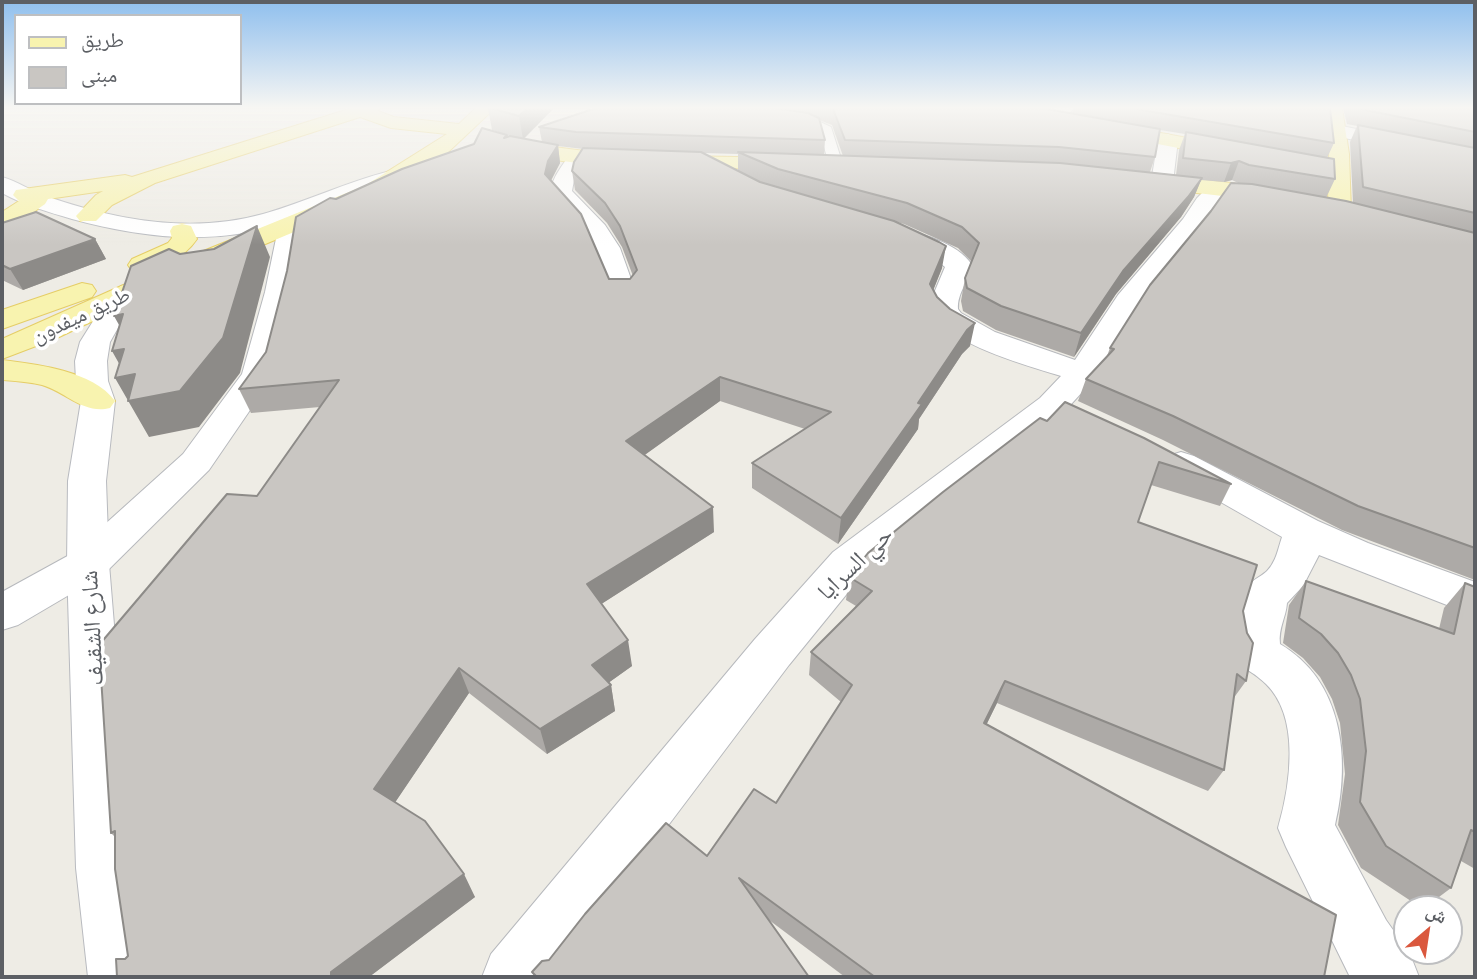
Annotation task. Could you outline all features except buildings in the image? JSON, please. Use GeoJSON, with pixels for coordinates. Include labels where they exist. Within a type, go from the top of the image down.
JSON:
{"type":"FeatureCollection","features":[{"type":"Feature","properties":{"kind":"main road"},"geometry":{"type":"LineString","coordinates":[[2,223],[31,197],[147,178],[224,154]]}},
{"type":"Feature","properties":{"kind":"main road","name":"طريق ميفدون"},"geometry":{"type":"LineString","coordinates":[[2,350],[131,292],[374,190],[433,154]]}},
{"type":"Feature","properties":{"kind":"main road"},"geometry":{"type":"LineString","coordinates":[[552,154],[578,157],[863,166]]}},
{"type":"Feature","properties":{"kind":"main road"},"geometry":{"type":"LineString","coordinates":[[1239,154],[1261,158]]}},
{"type":"Feature","properties":{"kind":"main road"},"geometry":{"type":"LineString","coordinates":[[1125,178],[1231,190],[1339,211],[1339,154]]}},
{"type":"Feature","properties":{"kind":"main road"},"geometry":{"type":"LineString","coordinates":[[1313,167],[1340,172]]}},
{"type":"Feature","properties":{"kind":"main road"},"geometry":{"type":"LineString","coordinates":[[88,215],[104,200],[147,178]]}},
{"type":"Feature","properties":{"kind":"main road"},"geometry":{"type":"LineString","coordinates":[[5,315],[85,290],[169,252],[185,239],[182,231]]}},
{"type":"Feature","properties":{"kind":"main road"},"geometry":{"type":"LineString","coordinates":[[2,370],[33,373],[70,382],[98,401]]}},
{"type":"Feature","properties":{"kind":"street"},"geometry":{"type":"LineString","coordinates":[[1161,182],[1167,154]]}},
{"type":"Feature","properties":{"kind":"street"},"geometry":{"type":"LineString","coordinates":[[1449,154],[1475,159]]}},
{"type":"Feature","properties":{"kind":"street"},"geometry":{"type":"LineString","coordinates":[[578,157],[563,180],[561,192],[596,230],[607,248],[622,293]]}},
{"type":"Feature","properties":{"kind":"street"},"geometry":{"type":"LineString","coordinates":[[706,161],[747,188]]}},
{"type":"Feature","properties":{"kind":"street"},"geometry":{"type":"LineString","coordinates":[[2,184],[31,197],[88,215],[182,231],[256,223],[390,178]]}},
{"type":"Feature","properties":{"kind":"street","name":"حي السرايا"},"geometry":{"type":"LineString","coordinates":[[514,977],[772,652],[848,563],[922,503],[1070,413],[1083,372],[1128,301],[1193,223],[1205,203],[1214,194],[1231,190]]}},
{"type":"Feature","properties":{"kind":"street"},"geometry":{"type":"LineString","coordinates":[[1339,211],[1363,217]]}},
{"type":"Feature","properties":{"kind":"street"},"geometry":{"type":"LineString","coordinates":[[2,613],[88,564],[196,462],[258,375],[279,292],[291,224]]}},
{"type":"Feature","properties":{"kind":"street"},"geometry":{"type":"LineString","coordinates":[[868,225],[939,250],[955,260],[959,265],[958,271],[943,309],[947,317],[989,340],[1052,364],[1083,372]]}},
{"type":"Feature","properties":{"kind":"street","name":"شارع الشقيف"},"geometry":{"type":"LineString","coordinates":[[120,977],[105,868],[88,564],[87,481],[98,401],[92,381],[91,361],[95,342],[115,308],[131,292]]}},
{"type":"Feature","properties":{"kind":"street"},"geometry":{"type":"LineString","coordinates":[[1145,446],[1304,531],[1353,554],[1475,599]]}},
{"type":"Feature","properties":{"kind":"street"},"geometry":{"type":"LineString","coordinates":[[1304,531],[1294,566],[1286,581],[1265,596],[1264,612],[1255,631],[1258,654],[1284,670],[1311,713],[1317,769],[1314,799],[1306,828],[1364,942],[1387,977]]}},
{"type":"Feature","properties":{"kind":"lane"},"geometry":{"type":"LineString","coordinates":[[833,154],[836,165]]}}]}
